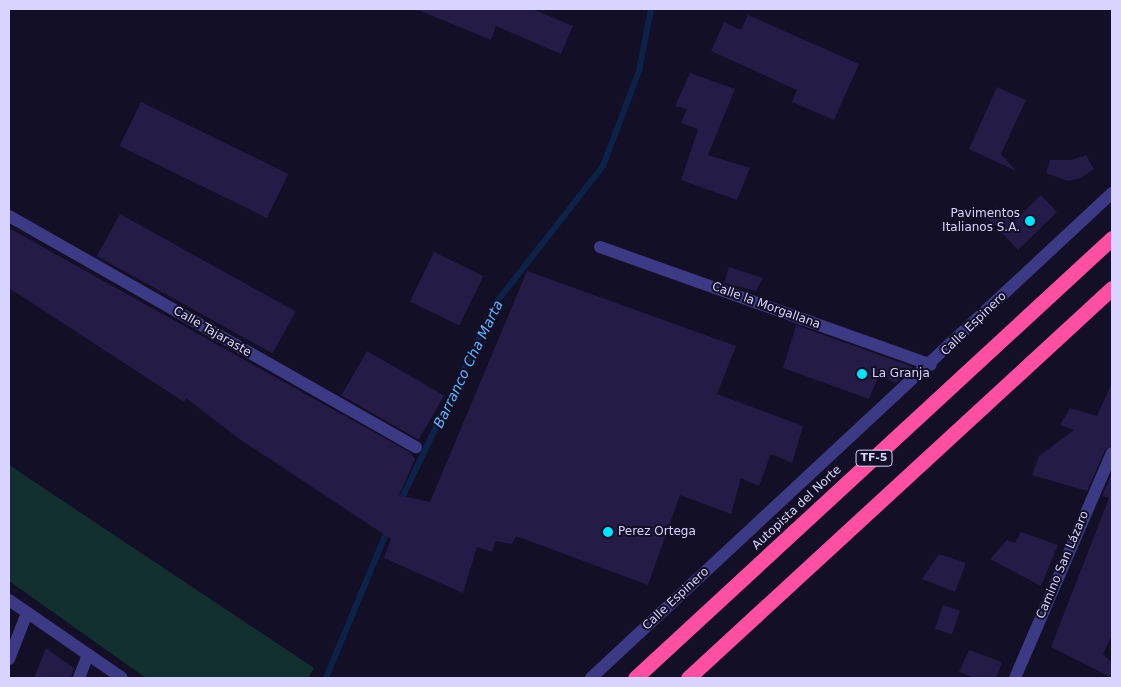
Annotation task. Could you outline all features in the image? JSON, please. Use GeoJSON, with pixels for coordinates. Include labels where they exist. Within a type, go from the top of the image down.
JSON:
{"type":"FeatureCollection","features":[{"type":"Feature","properties":{"kind":"highway","name":"Autopista del Norte"},"geometry":{"type":"LineString","coordinates":[[635,678],[1112,238]]}},
{"type":"Feature","properties":{"kind":"highway","name":"TF-5"},"geometry":{"type":"LineString","coordinates":[[688,678],[1112,288]]}},
{"type":"Feature","properties":{"kind":"street","name":"Calle Espinero"},"geometry":{"type":"LineString","coordinates":[[591,678],[931,365],[1112,192]]}},
{"type":"Feature","properties":{"kind":"street","name":"Calle Tajaraste"},"geometry":{"type":"LineString","coordinates":[[9,216],[416,447]]}},
{"type":"Feature","properties":{"kind":"street","name":"Calle la Morgallana"},"geometry":{"type":"LineString","coordinates":[[600,247],[931,365]]}},
{"type":"Feature","properties":{"kind":"street","name":"Camino San Lázaro"},"geometry":{"type":"LineString","coordinates":[[1015,678],[1112,452]]}},
{"type":"Feature","properties":{"kind":"street"},"geometry":{"type":"LineString","coordinates":[[9,600],[122,678]]}},
{"type":"Feature","properties":{"kind":"street"},"geometry":{"type":"LineString","coordinates":[[9,659],[27,613]]}},
{"type":"Feature","properties":{"kind":"street"},"geometry":{"type":"LineString","coordinates":[[79,678],[88,655]]}},
{"type":"Feature","properties":{"kind":"green space"},"geometry":{"type":"Polygon","coordinates":[[[9,465],[314,668],[308,678],[146,678],[9,581],[9,465]]]}},
{"type":"Feature","properties":{"kind":"building"},"geometry":{"type":"Polygon","coordinates":[[[416,9],[532,9],[573,26],[561,54],[496,26],[491,40],[416,9]]]}},
{"type":"Feature","properties":{"kind":"building"},"geometry":{"type":"Polygon","coordinates":[[[748,15],[859,64],[834,120],[792,102],[797,90],[711,51],[724,22],[741,30],[748,15]]]}},
{"type":"Feature","properties":{"kind":"building"},"geometry":{"type":"Polygon","coordinates":[[[690,73],[735,89],[708,155],[750,168],[737,200],[681,180],[698,129],[681,123],[687,109],[675,106],[690,73]]]}},
{"type":"Feature","properties":{"kind":"building"},"geometry":{"type":"Polygon","coordinates":[[[997,87],[1026,100],[1001,154],[1016,171],[969,149],[997,87]]]}},
{"type":"Feature","properties":{"kind":"building"},"geometry":{"type":"Polygon","coordinates":[[[141,102],[288,174],[267,218],[120,146],[141,102]]]}},
{"type":"Feature","properties":{"kind":"building"},"geometry":{"type":"Polygon","coordinates":[[[1086,155],[1094,169],[1081,178],[1068,181],[1046,173],[1050,160],[1071,160],[1086,155]]]}},
{"type":"Feature","properties":{"kind":"building"},"geometry":{"type":"Polygon","coordinates":[[[1041,195],[1057,212],[1018,250],[986,216],[996,207],[1012,223],[1041,195]]]}},
{"type":"Feature","properties":{"kind":"building"},"geometry":{"type":"Polygon","coordinates":[[[120,214],[296,311],[273,353],[97,256],[120,214]]]}},
{"type":"Feature","properties":{"kind":"building"},"geometry":{"type":"Polygon","coordinates":[[[9,228],[411,453],[415,459],[399,495],[430,502],[527,271],[736,346],[717,394],[803,426],[792,463],[771,454],[759,486],[741,478],[731,514],[680,495],[648,585],[516,536],[512,544],[496,541],[492,552],[477,547],[463,593],[384,558],[391,539],[238,438],[186,398],[184,402],[9,288],[9,228]]]}},
{"type":"Feature","properties":{"kind":"building"},"geometry":{"type":"Polygon","coordinates":[[[434,252],[483,276],[459,326],[410,301],[434,252]]]}},
{"type":"Feature","properties":{"kind":"building"},"geometry":{"type":"Polygon","coordinates":[[[729,267],[763,278],[756,291],[724,283],[729,267]]]}},
{"type":"Feature","properties":{"kind":"building"},"geometry":{"type":"Polygon","coordinates":[[[796,325],[913,367],[896,383],[879,375],[869,399],[783,368],[796,325]]]}},
{"type":"Feature","properties":{"kind":"building"},"geometry":{"type":"Polygon","coordinates":[[[367,351],[444,396],[419,440],[342,395],[367,351]]]}},
{"type":"Feature","properties":{"kind":"building"},"geometry":{"type":"Polygon","coordinates":[[[1112,383],[1112,445],[1105,450],[1087,491],[1032,475],[1039,456],[1074,430],[1060,425],[1070,408],[1097,416],[1112,383]]]}},
{"type":"Feature","properties":{"kind":"building"},"geometry":{"type":"Polygon","coordinates":[[[1112,473],[1112,635],[1103,654],[1112,663],[1112,678],[1051,647],[1109,498],[1102,496],[1112,473]]]}},
{"type":"Feature","properties":{"kind":"building"},"geometry":{"type":"Polygon","coordinates":[[[1021,532],[1058,545],[1041,586],[990,559],[1007,540],[1015,543],[1021,532]]]}},
{"type":"Feature","properties":{"kind":"building"},"geometry":{"type":"Polygon","coordinates":[[[939,554],[966,563],[955,592],[922,579],[939,554]]]}},
{"type":"Feature","properties":{"kind":"building"},"geometry":{"type":"Polygon","coordinates":[[[943,605],[960,611],[952,634],[935,629],[943,605]]]}},
{"type":"Feature","properties":{"kind":"building"},"geometry":{"type":"Polygon","coordinates":[[[46,648],[74,668],[71,678],[34,678],[46,648]]]}},
{"type":"Feature","properties":{"kind":"building"},"geometry":{"type":"Polygon","coordinates":[[[969,650],[1002,662],[996,678],[974,678],[959,672],[969,650]]]}},
{"type":"Feature","properties":{"kind":"waterway","name":"Barranco Cha Marta"},"geometry":{"type":"LineString","coordinates":[[400,502],[496,303],[603,166],[639,71],[651,9]]}},
{"type":"Feature","properties":{"kind":"waterway","name":"Barranco Cha Marta"},"geometry":{"type":"LineString","coordinates":[[326,678],[388,529]]}},
{"type":"Feature","properties":{"kind":"place","name":"Pavimentos Italianos S.A."},"geometry":{"type":"Point","coordinates":[1030,221]}},
{"type":"Feature","properties":{"kind":"place","name":"La Granja"},"geometry":{"type":"Point","coordinates":[862,374]}},
{"type":"Feature","properties":{"kind":"place","name":"Perez Ortega"},"geometry":{"type":"Point","coordinates":[608,532]}}]}
